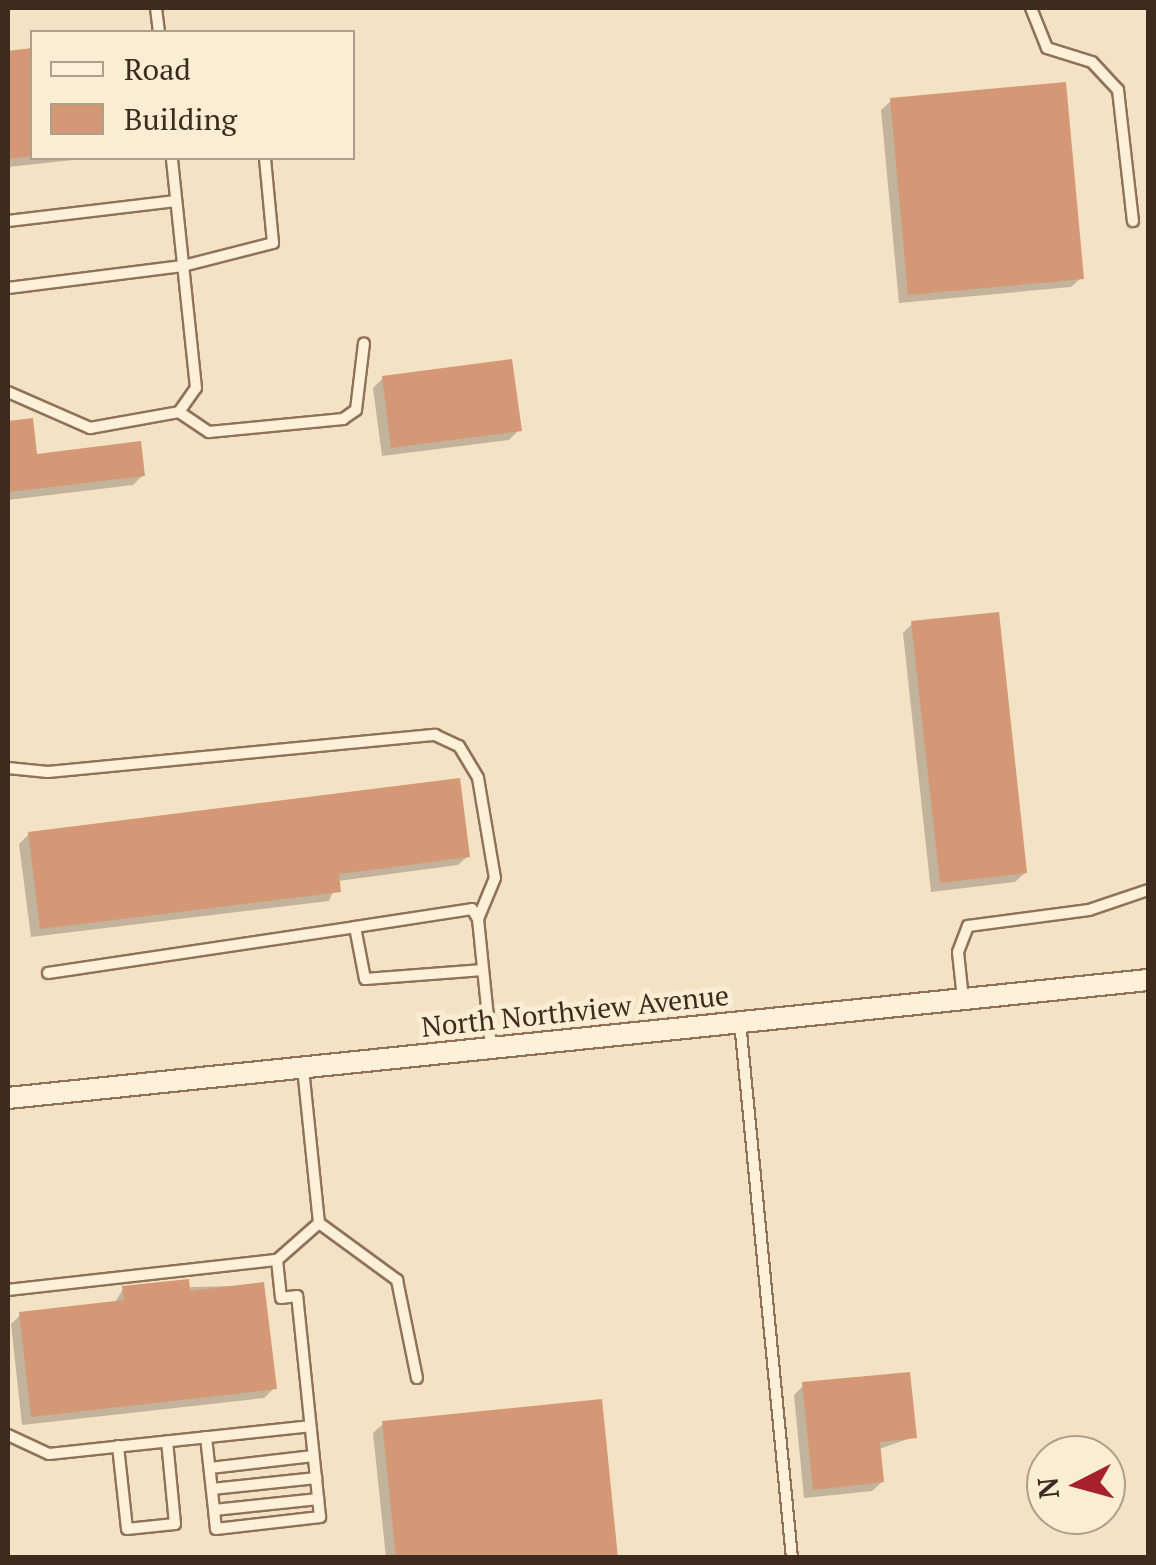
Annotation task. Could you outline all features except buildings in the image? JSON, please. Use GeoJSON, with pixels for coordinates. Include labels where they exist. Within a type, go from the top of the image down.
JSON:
{"type":"FeatureCollection","features":[{"type":"Feature","properties":{"kind":"street","name":"North Northview Avenue"},"geometry":{"type":"LineString","coordinates":[[8,1098],[1148,980]]}},
{"type":"Feature","properties":{"kind":"lane"},"geometry":{"type":"LineString","coordinates":[[1031,8],[1047,48],[1092,62],[1118,90],[1134,221]]}},
{"type":"Feature","properties":{"kind":"lane"},"geometry":{"type":"LineString","coordinates":[[172,160],[196,388],[179,412]]}},
{"type":"Feature","properties":{"kind":"lane"},"geometry":{"type":"LineString","coordinates":[[8,288],[183,266],[273,243],[266,160]]}},
{"type":"Feature","properties":{"kind":"lane"},"geometry":{"type":"LineString","coordinates":[[8,221],[176,201]]}},
{"type":"Feature","properties":{"kind":"lane"},"geometry":{"type":"LineString","coordinates":[[8,392],[90,428],[179,412],[209,432],[343,419],[356,410],[364,343]]}},
{"type":"Feature","properties":{"kind":"lane"},"geometry":{"type":"LineString","coordinates":[[8,768],[48,772],[435,736],[459,746],[478,778],[494,878],[478,919],[491,1047]]}},
{"type":"Feature","properties":{"kind":"lane"},"geometry":{"type":"LineString","coordinates":[[963,999],[958,952],[968,926],[1089,910],[1148,890]]}},
{"type":"Feature","properties":{"kind":"lane"},"geometry":{"type":"LineString","coordinates":[[48,973],[356,927],[454,907],[478,919]]}},
{"type":"Feature","properties":{"kind":"lane"},"geometry":{"type":"LineString","coordinates":[[356,927],[365,979],[483,970]]}},
{"type":"Feature","properties":{"kind":"lane"},"geometry":{"type":"LineString","coordinates":[[740,1022],[792,1558]]}},
{"type":"Feature","properties":{"kind":"lane"},"geometry":{"type":"LineString","coordinates":[[303,1066],[318,1223],[397,1280],[417,1378]]}},
{"type":"Feature","properties":{"kind":"lane"},"geometry":{"type":"LineString","coordinates":[[8,1290],[277,1260],[318,1223]]}},
{"type":"Feature","properties":{"kind":"lane"},"geometry":{"type":"LineString","coordinates":[[206,1437],[216,1529],[320,1518],[297,1296],[280,1298],[277,1260]]}},
{"type":"Feature","properties":{"kind":"lane"},"geometry":{"type":"LineString","coordinates":[[8,1436],[50,1454],[310,1426]]}},
{"type":"Feature","properties":{"kind":"lane"},"geometry":{"type":"LineString","coordinates":[[118,1446],[127,1530],[175,1524],[167,1441]]}},
{"type":"Feature","properties":{"kind":"lane"},"geometry":{"type":"LineString","coordinates":[[210,1468],[314,1456]]}},
{"type":"Feature","properties":{"kind":"lane"},"geometry":{"type":"LineString","coordinates":[[212,1489],[316,1478]]}},
{"type":"Feature","properties":{"kind":"lane"},"geometry":{"type":"LineString","coordinates":[[214,1510],[318,1499]]}}]}
